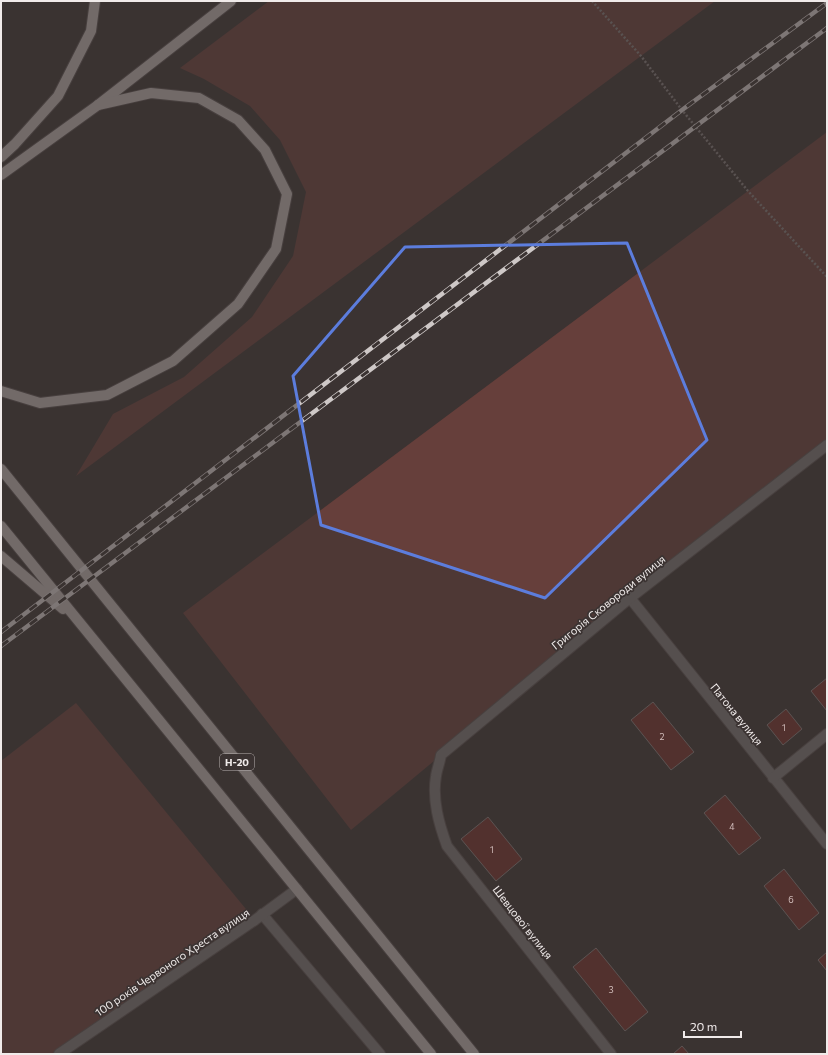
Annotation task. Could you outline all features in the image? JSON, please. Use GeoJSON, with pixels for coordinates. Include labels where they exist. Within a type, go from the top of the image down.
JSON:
{"type":"FeatureCollection","features":[{"type":"Feature","properties":{"kind":"main road"},"geometry":{"type":"LineString","coordinates":[[1,157],[15,144],[58,96],[91,31],[95,1]]}},
{"type":"Feature","properties":{"kind":"main road"},"geometry":{"type":"LineString","coordinates":[[1,175],[98,105],[231,1]]}},
{"type":"Feature","properties":{"kind":"main road"},"geometry":{"type":"LineString","coordinates":[[1,391],[40,403],[107,395],[173,361],[238,304],[276,249],[287,194],[265,150],[238,120],[199,98],[151,93],[98,105]]}},
{"type":"Feature","properties":{"kind":"main road","name":"Н-20"},"geometry":{"type":"LineString","coordinates":[[1,469],[474,1054]]}},
{"type":"Feature","properties":{"kind":"main road","name":"Н-20"},"geometry":{"type":"LineString","coordinates":[[1,526],[431,1054]]}},
{"type":"Feature","properties":{"kind":"main road"},"geometry":{"type":"LineString","coordinates":[[1,556],[83,626]]}},
{"type":"Feature","properties":{"kind":"street","name":"Григорія Сковороди вулиця"},"geometry":{"type":"LineString","coordinates":[[435,796],[435,777],[442,755],[630,598],[827,445]]}},
{"type":"Feature","properties":{"kind":"street","name":"Патона вулиця"},"geometry":{"type":"LineString","coordinates":[[630,598],[827,844]]}},
{"type":"Feature","properties":{"kind":"street"},"geometry":{"type":"LineString","coordinates":[[773,778],[827,734]]}},
{"type":"Feature","properties":{"kind":"street","name":"Шевцової вулиця"},"geometry":{"type":"LineString","coordinates":[[435,796],[438,822],[447,846],[612,1054]]}},
{"type":"Feature","properties":{"kind":"street","name":"100 років Червоного Хреста вулиця"},"geometry":{"type":"LineString","coordinates":[[59,1054],[297,889]]}},
{"type":"Feature","properties":{"kind":"street"},"geometry":{"type":"LineString","coordinates":[[262,914],[380,1054]]}},
{"type":"Feature","properties":{"kind":"path"},"geometry":{"type":"LineString","coordinates":[[592,1],[641,56],[682,110],[748,191],[827,277]]}},
{"type":"Feature","properties":{"kind":"highlighted area"},"geometry":{"type":"Polygon","coordinates":[[[627,243],[707,440],[545,598],[321,525],[293,376],[405,247],[627,243]]]}},
{"type":"Feature","properties":{"kind":"shaded area"},"geometry":{"type":"Polygon","coordinates":[[[269,1],[715,1],[76,476],[113,414],[184,377],[252,317],[293,256],[306,192],[280,140],[250,106],[204,79],[180,68],[269,1]]]}},
{"type":"Feature","properties":{"kind":"shaded area"},"geometry":{"type":"Polygon","coordinates":[[[827,132],[827,445],[630,598],[351,830],[183,613],[827,132]]]}},
{"type":"Feature","properties":{"kind":"shaded area"},"geometry":{"type":"Polygon","coordinates":[[[76,703],[255,920],[59,1054],[1,1054],[1,761],[76,703]]]}},
{"type":"Feature","properties":{"kind":"building"},"geometry":{"type":"Polygon","coordinates":[[[827,678],[827,711],[811,691],[827,678]]]}},
{"type":"Feature","properties":{"kind":"building"},"geometry":{"type":"Polygon","coordinates":[[[653,702],[694,752],[671,770],[631,720],[653,702]]]}},
{"type":"Feature","properties":{"kind":"building"},"geometry":{"type":"Polygon","coordinates":[[[786,709],[802,729],[783,745],[767,725],[786,709]]]}},
{"type":"Feature","properties":{"kind":"building"},"geometry":{"type":"Polygon","coordinates":[[[725,795],[761,838],[739,855],[704,813],[725,795]]]}},
{"type":"Feature","properties":{"kind":"building"},"geometry":{"type":"Polygon","coordinates":[[[488,817],[522,859],[496,881],[461,839],[488,817]]]}},
{"type":"Feature","properties":{"kind":"building"},"geometry":{"type":"Polygon","coordinates":[[[784,869],[819,913],[799,930],[764,886],[784,869]]]}},
{"type":"Feature","properties":{"kind":"building"},"geometry":{"type":"Polygon","coordinates":[[[596,948],[648,1012],[625,1031],[573,967],[596,948]]]}},
{"type":"Feature","properties":{"kind":"building"},"geometry":{"type":"Polygon","coordinates":[[[827,952],[827,971],[818,960],[827,952]]]}},
{"type":"Feature","properties":{"kind":"building"},"geometry":{"type":"Polygon","coordinates":[[[682,1046],[689,1054],[673,1054],[682,1046]]]}},
{"type":"Feature","properties":{"kind":"railway"},"geometry":{"type":"LineString","coordinates":[[1,632],[682,110],[827,3]]}},
{"type":"Feature","properties":{"kind":"railway"},"geometry":{"type":"LineString","coordinates":[[1,646],[827,28]]}}]}
